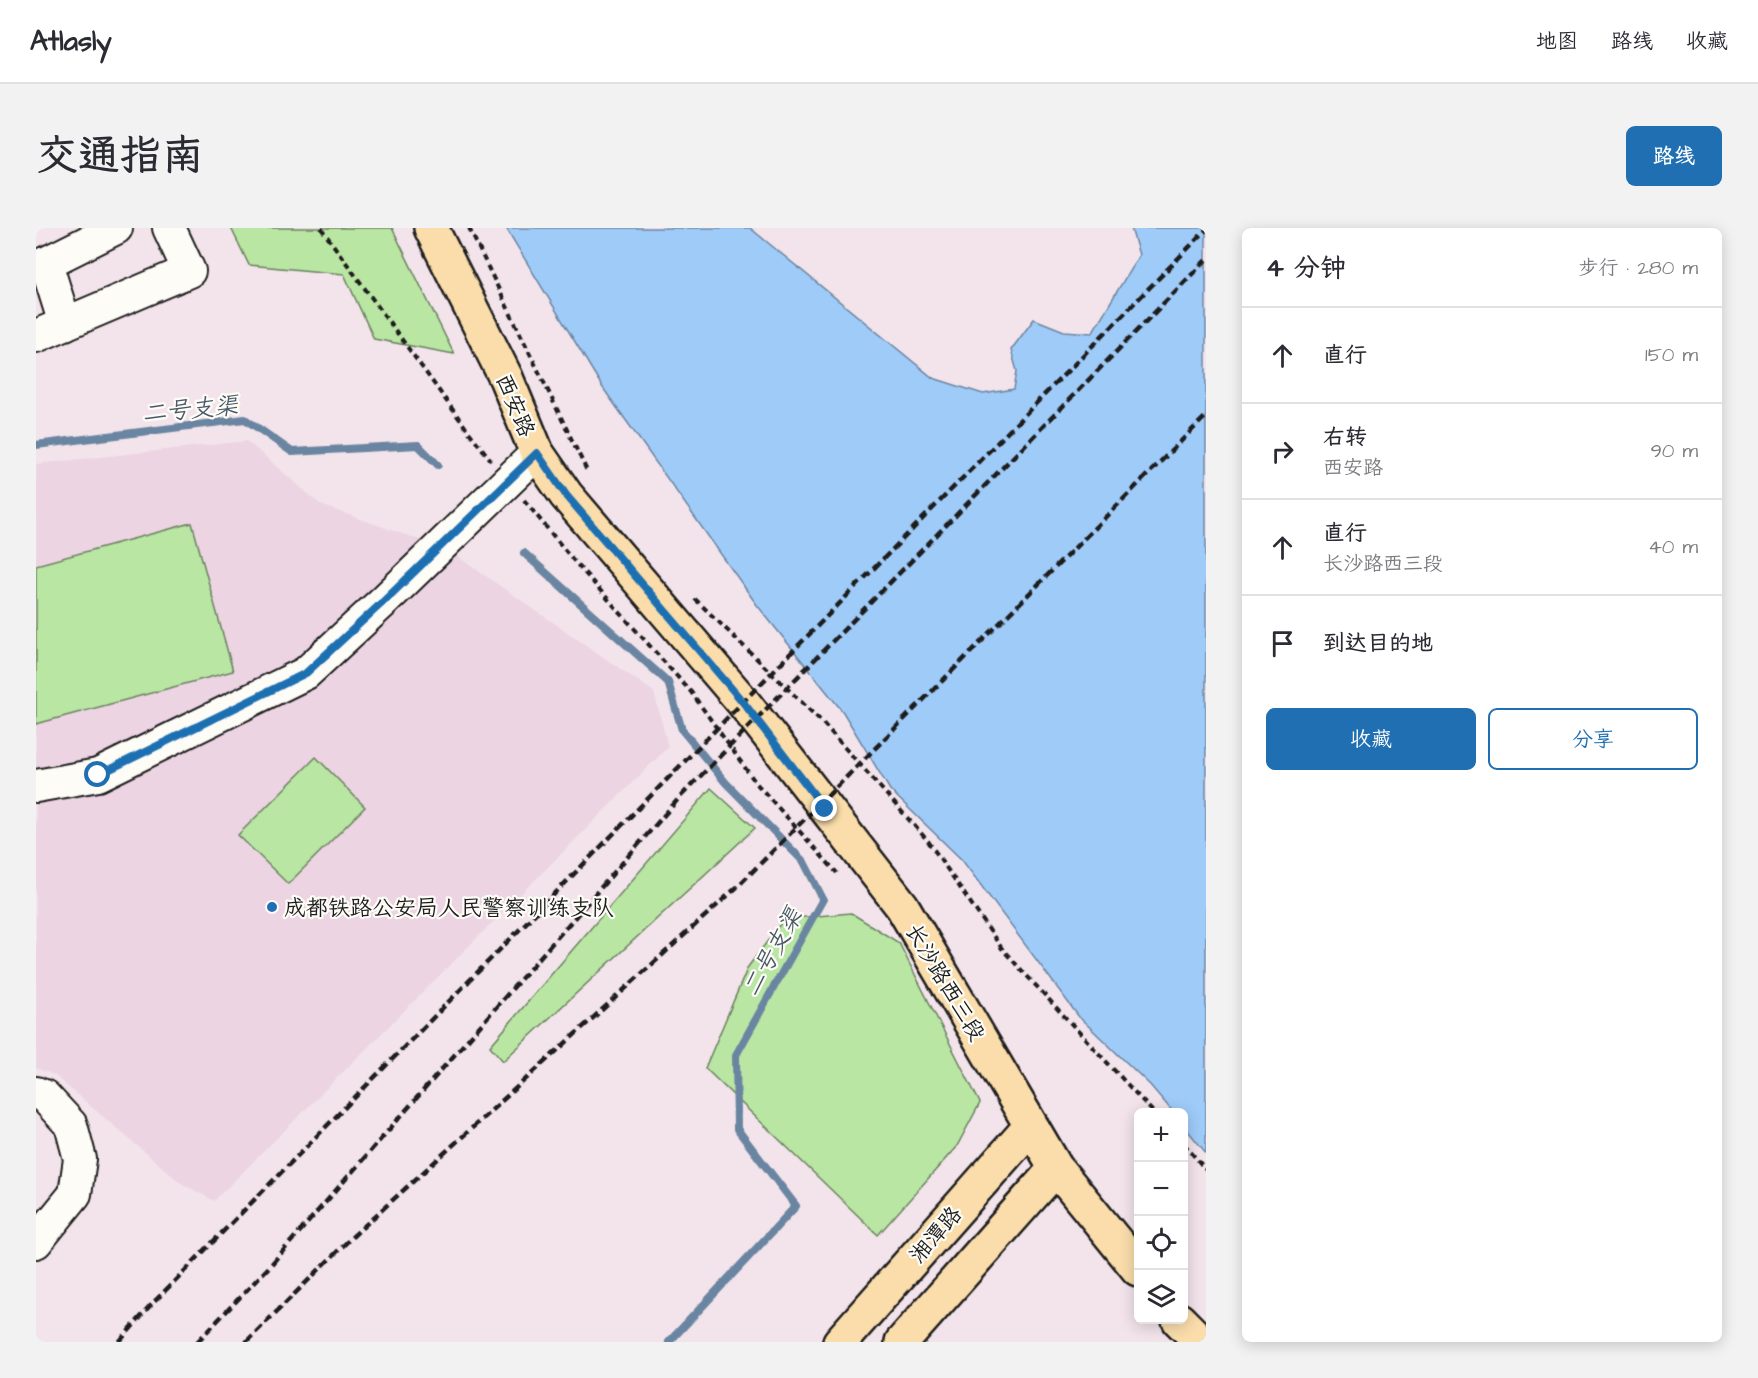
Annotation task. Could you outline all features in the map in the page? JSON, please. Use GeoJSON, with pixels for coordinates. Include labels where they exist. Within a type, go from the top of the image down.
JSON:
{"type":"FeatureCollection","features":[{"type":"Feature","properties":{"kind":"main road","name":"西安路"},"geometry":{"type":"LineString","coordinates":[[431,228],[506,378],[537,453],[566,495],[743,702]]}},
{"type":"Feature","properties":{"kind":"main road","name":"长沙路西三段"},"geometry":{"type":"LineString","coordinates":[[743,702],[902,906],[1056,1168],[1134,1264]]}},
{"type":"Feature","properties":{"kind":"main road","name":"湘潭路"},"geometry":{"type":"LineString","coordinates":[[840,1342],[1031,1126]]}},
{"type":"Feature","properties":{"kind":"main road","name":"湘潭路"},"geometry":{"type":"LineString","coordinates":[[902,1342],[1056,1168]]}},
{"type":"Feature","properties":{"kind":"main road"},"geometry":{"type":"LineString","coordinates":[[1183,1324],[1201,1342]]}},
{"type":"Feature","properties":{"kind":"lane"},"geometry":{"type":"LineString","coordinates":[[65,324],[46,263],[116,228]]}},
{"type":"Feature","properties":{"kind":"lane"},"geometry":{"type":"LineString","coordinates":[[36,336],[189,271],[170,228]]}},
{"type":"Feature","properties":{"kind":"lane"},"geometry":{"type":"LineString","coordinates":[[36,786],[98,775],[306,673],[537,453]]}},
{"type":"Feature","properties":{"kind":"lane"},"geometry":{"type":"LineString","coordinates":[[36,1093],[44,1096],[71,1125],[80,1159],[75,1194],[36,1242]]}},
{"type":"Feature","properties":{"kind":"path"},"geometry":{"type":"LineString","coordinates":[[321,228],[470,432],[508,480],[574,561],[691,692],[756,783],[838,874]]}},
{"type":"Feature","properties":{"kind":"path"},"geometry":{"type":"LineString","coordinates":[[469,228],[589,476]]}},
{"type":"Feature","properties":{"kind":"path"},"geometry":{"type":"LineString","coordinates":[[691,594],[836,738],[928,842],[1003,950],[1148,1108]]}},
{"type":"Feature","properties":{"kind":"path"},"geometry":{"type":"LineString","coordinates":[[1188,1149],[1206,1170]]}},
{"type":"Feature","properties":{"kind":"shaded area","name":"成都铁路公安局人民警察训练支队"},"geometry":{"type":"Polygon","coordinates":[[[247,441],[321,505],[448,550],[654,692],[668,747],[214,1201],[181,1183],[54,1075],[36,1068],[36,464],[247,441]]]}},
{"type":"Feature","properties":{"kind":"green space"},"geometry":{"type":"Polygon","coordinates":[[[231,228],[392,228],[454,354],[374,339],[344,274],[249,265],[231,228]]]}},
{"type":"Feature","properties":{"kind":"green space"},"geometry":{"type":"Polygon","coordinates":[[[192,523],[233,671],[36,724],[36,565],[192,523]]]}},
{"type":"Feature","properties":{"kind":"green space"},"geometry":{"type":"Polygon","coordinates":[[[316,757],[365,807],[288,884],[238,835],[316,757]]]}},
{"type":"Feature","properties":{"kind":"green space"},"geometry":{"type":"Polygon","coordinates":[[[711,788],[755,828],[503,1061],[490,1046],[711,788]]]}},
{"type":"Feature","properties":{"kind":"green space"},"geometry":{"type":"Polygon","coordinates":[[[851,913],[899,943],[980,1103],[957,1146],[878,1235],[705,1068],[748,967],[784,919],[851,913]]]}},
{"type":"Feature","properties":{"kind":"water"},"geometry":{"type":"Polygon","coordinates":[[[506,228],[750,228],[933,378],[983,394],[1014,389],[1017,371],[1011,350],[1034,319],[1064,331],[1092,333],[1139,255],[1131,228],[1206,228],[1206,1153],[1188,1131],[1188,1108],[1170,1108],[1150,1085],[1079,1017],[962,860],[890,790],[843,712],[757,605],[603,388],[506,228]]]}},
{"type":"Feature","properties":{"kind":"waterway","name":"二号支渠"},"geometry":{"type":"LineString","coordinates":[[36,445],[245,419],[292,452],[418,445],[438,465]]}},
{"type":"Feature","properties":{"kind":"waterway","name":"二号支渠"},"geometry":{"type":"LineString","coordinates":[[524,553],[668,682],[682,730],[726,783],[804,862],[823,899],[736,1055],[737,1129],[796,1206],[669,1342]]}},
{"type":"Feature","properties":{"kind":"railway"},"geometry":{"type":"LineString","coordinates":[[119,1342],[154,1302],[1206,230]]}},
{"type":"Feature","properties":{"kind":"railway"},"geometry":{"type":"LineString","coordinates":[[197,1342],[268,1268],[680,797],[1206,260]]}},
{"type":"Feature","properties":{"kind":"railway"},"geometry":{"type":"LineString","coordinates":[[246,1342],[352,1237],[736,888],[1206,416]]}},
{"type":"Feature","properties":{"kind":"place","name":"成都铁路公安局人民警察训练支队"},"geometry":{"type":"Point","coordinates":[272,907]}},
{"type":"Feature","properties":{"kind":"route"},"geometry":{"type":"LineString","coordinates":[[98,775],[306,673],[537,453],[566,495],[743,702],[825,809]]}}]}
